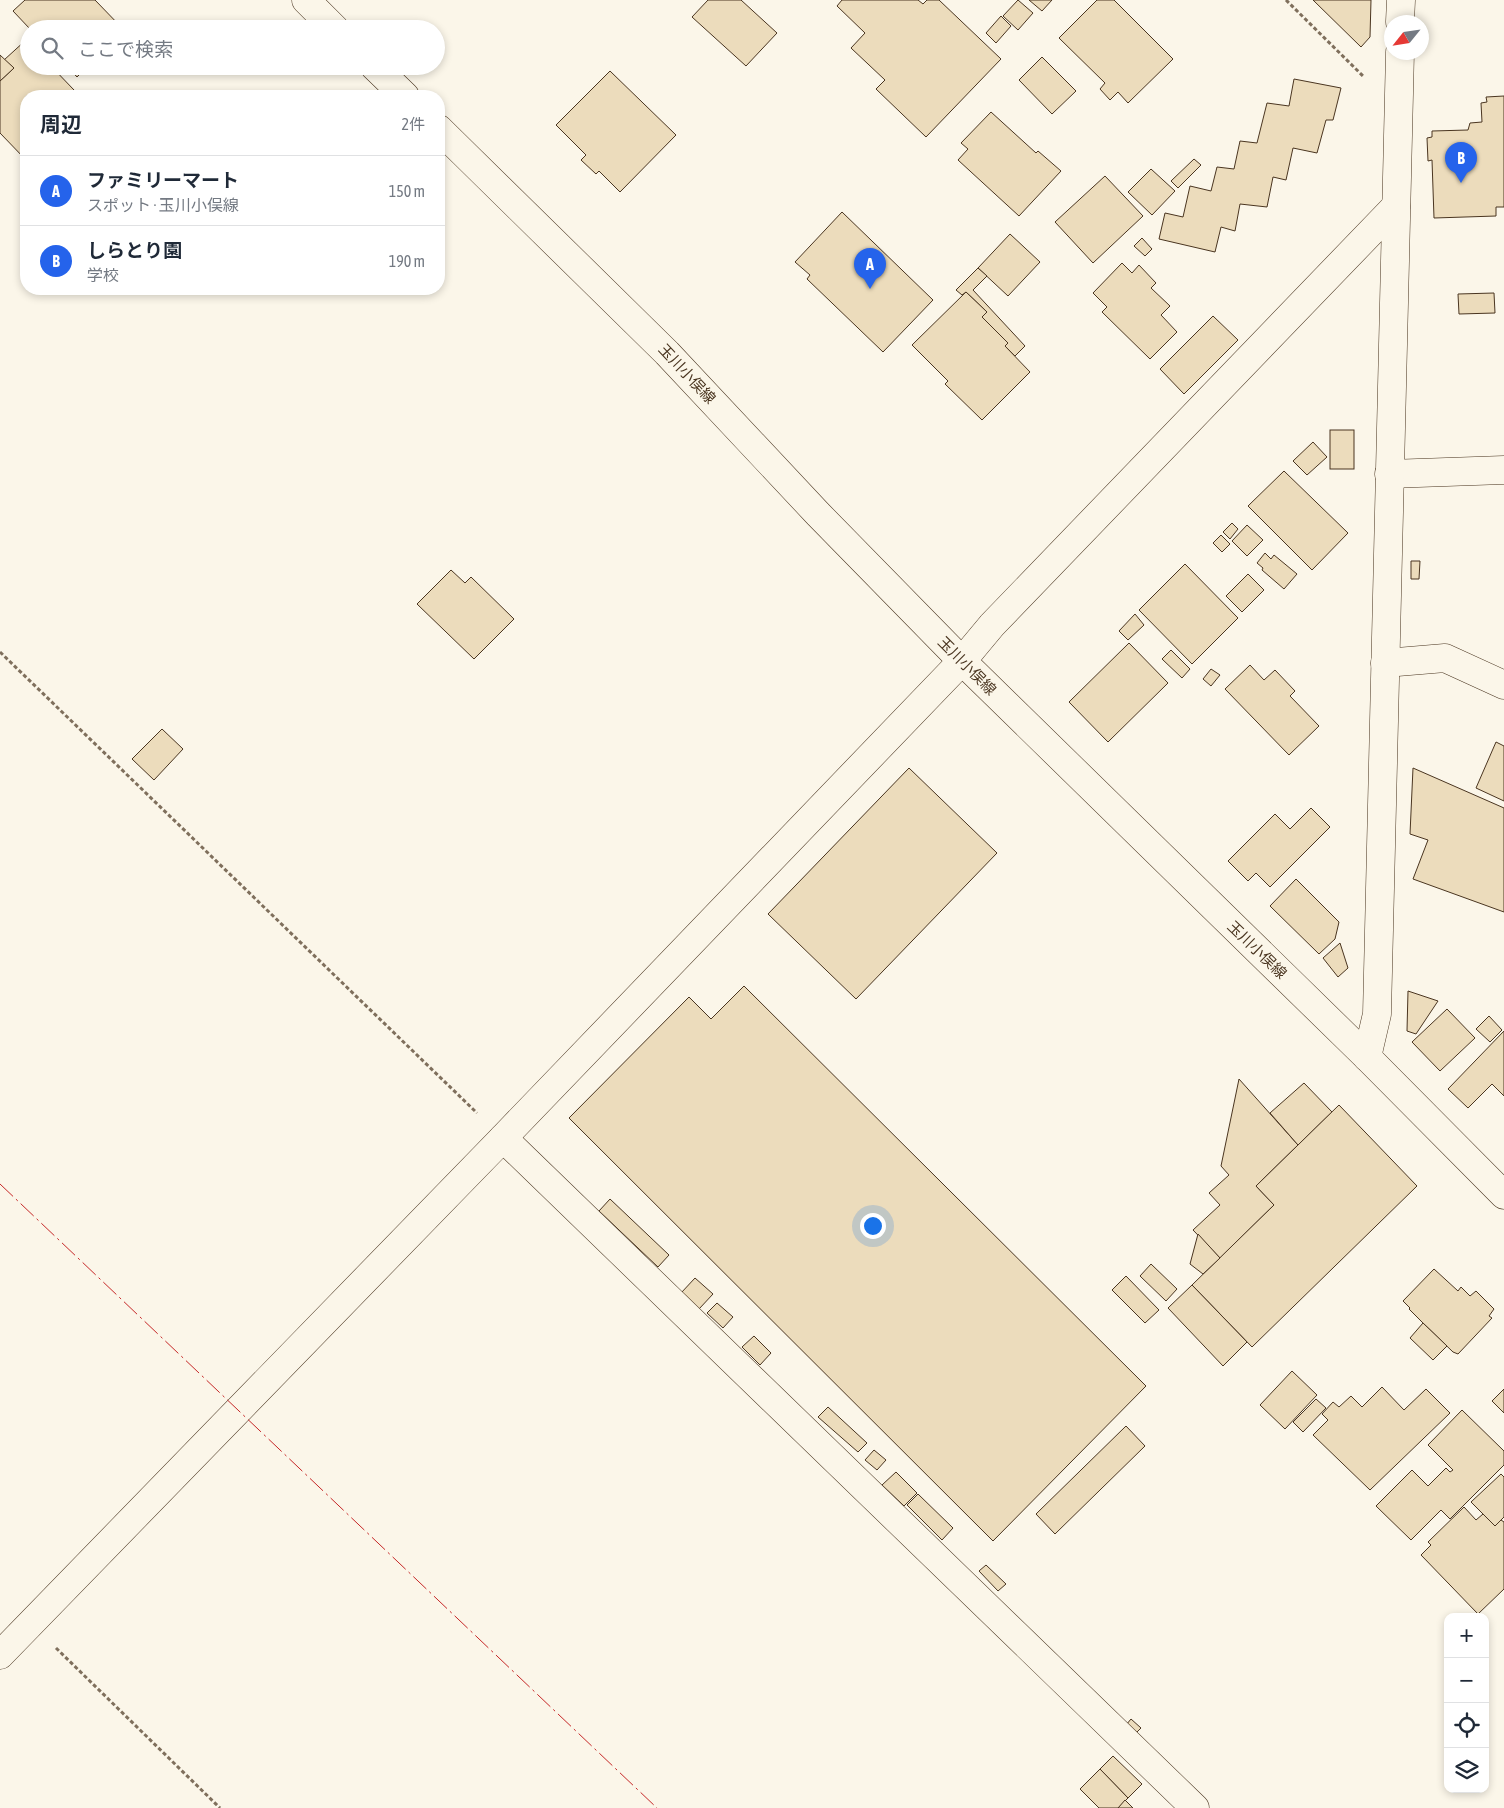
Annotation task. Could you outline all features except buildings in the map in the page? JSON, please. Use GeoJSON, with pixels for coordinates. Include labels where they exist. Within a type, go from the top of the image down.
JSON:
{"type":"FeatureCollection","features":[{"type":"Feature","properties":{"kind":"street"},"geometry":{"type":"LineString","coordinates":[[306,0],[326,20]]}},
{"type":"Feature","properties":{"kind":"street"},"geometry":{"type":"LineString","coordinates":[[1400,15],[1401,0]]}},
{"type":"Feature","properties":{"kind":"street"},"geometry":{"type":"LineString","coordinates":[[1367,1057],[1377,1014],[1400,60]]}},
{"type":"Feature","properties":{"kind":"street"},"geometry":{"type":"LineString","coordinates":[[383,75],[399,90]]}},
{"type":"Feature","properties":{"kind":"street","name":"玉川小俣線"},"geometry":{"type":"LineString","coordinates":[[445,135],[660,346],[818,514],[962,661],[1367,1057],[1504,1195]]}},
{"type":"Feature","properties":{"kind":"street"},"geometry":{"type":"LineString","coordinates":[[0,1656],[503,1138],[962,661],[992,625],[1396,206]]}},
{"type":"Feature","properties":{"kind":"street"},"geometry":{"type":"LineString","coordinates":[[1389,474],[1504,470]]}},
{"type":"Feature","properties":{"kind":"street"},"geometry":{"type":"LineString","coordinates":[[1384,663],[1444,658],[1504,685]]}},
{"type":"Feature","properties":{"kind":"street"},"geometry":{"type":"LineString","coordinates":[[503,1138],[1195,1808]]}},
{"type":"Feature","properties":{"kind":"path"},"geometry":{"type":"LineString","coordinates":[[1286,0],[1398,111]]}},
{"type":"Feature","properties":{"kind":"path"},"geometry":{"type":"LineString","coordinates":[[0,652],[503,1138]]}},
{"type":"Feature","properties":{"kind":"path"},"geometry":{"type":"LineString","coordinates":[[31,1624],[220,1808]]}},
{"type":"Feature","properties":{"kind":"power"},"geometry":{"type":"LineString","coordinates":[[0,1184],[657,1808]]}},
{"type":"Feature","properties":{"kind":"place","name":"しらとり園"},"geometry":{"type":"Point","coordinates":[1461,183]}},
{"type":"Feature","properties":{"kind":"place","name":"ファミリーマート"},"geometry":{"type":"Point","coordinates":[870,289]}}]}
